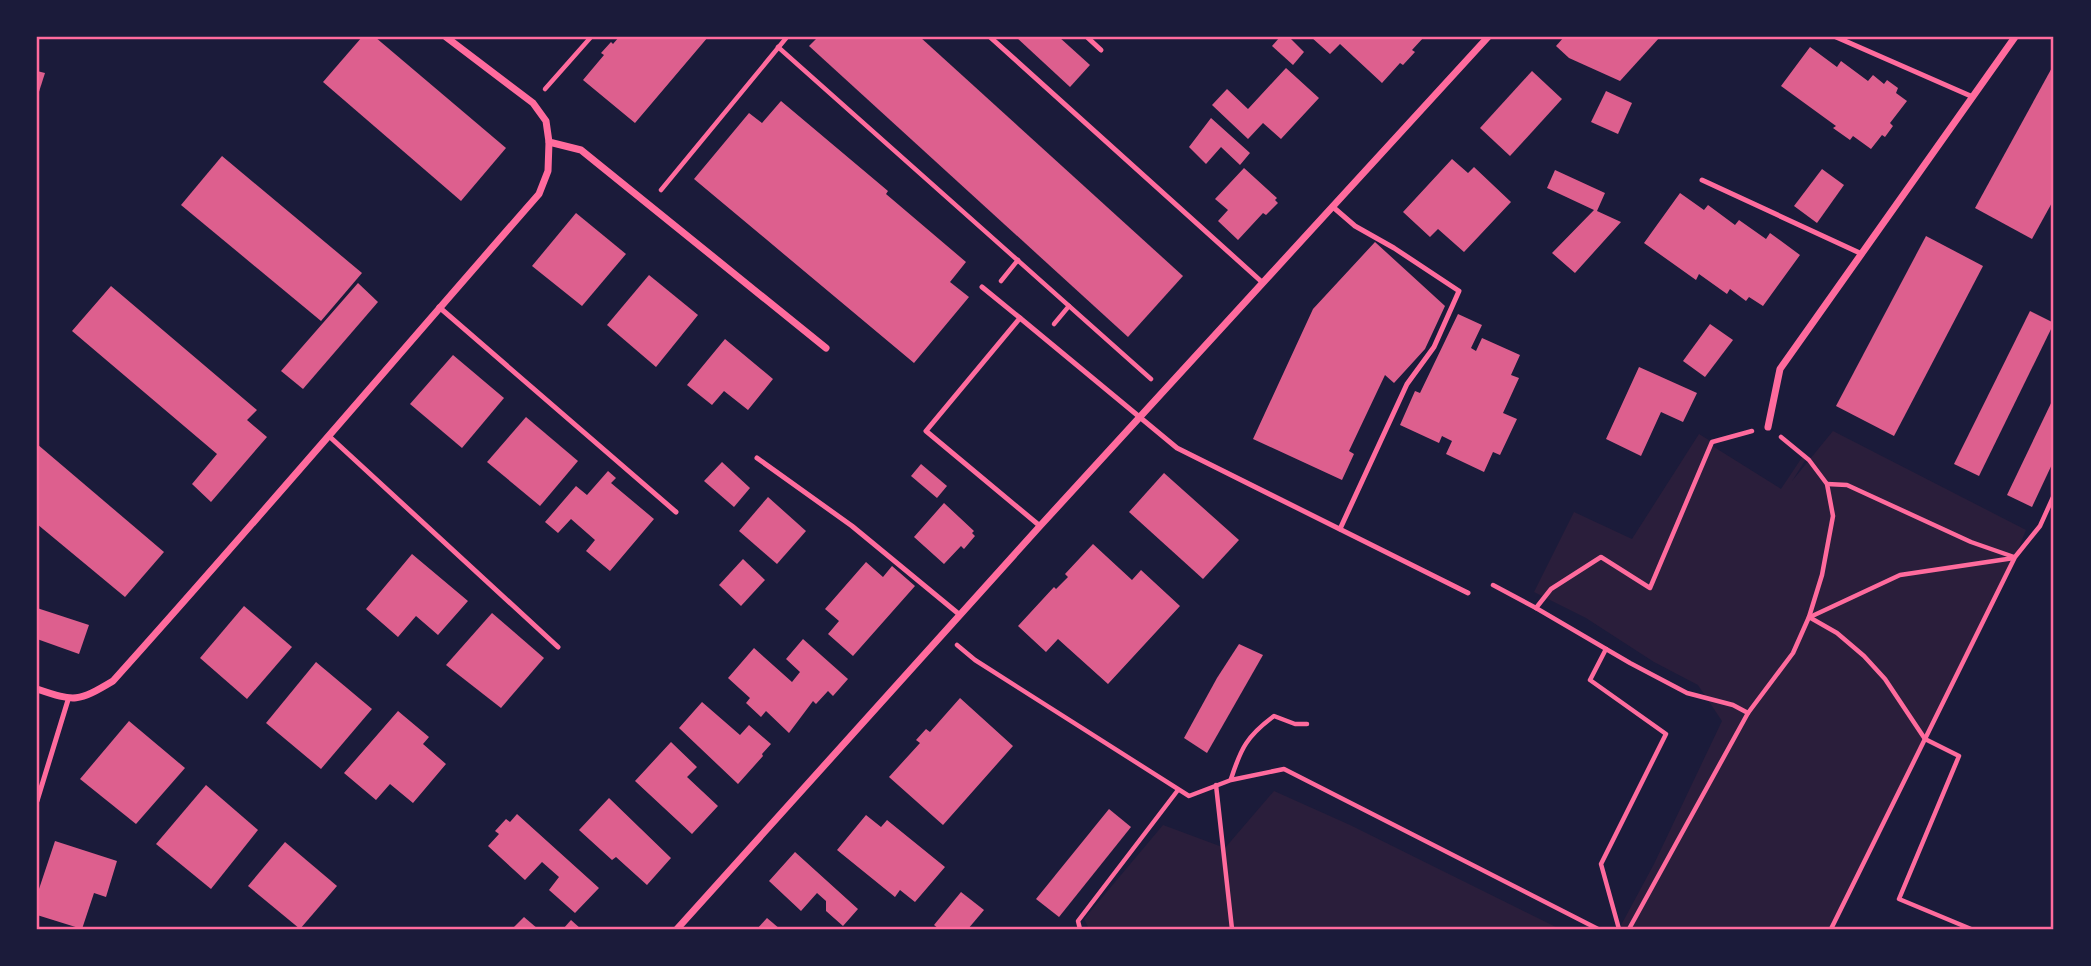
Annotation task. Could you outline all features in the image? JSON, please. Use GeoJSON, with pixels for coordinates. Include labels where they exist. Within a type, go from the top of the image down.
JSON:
{"type":"FeatureCollection","features":[{"type":"Feature","properties":{"kind":"street"},"geometry":{"type":"LineString","coordinates":[[37,689],[68,700],[87,697],[113,681],[330,437],[439,306],[539,194],[548,171],[549,142],[546,121],[533,103],[446,37]]}},
{"type":"Feature","properties":{"kind":"street"},"geometry":{"type":"LineString","coordinates":[[677,929],[1040,526],[1488,37]]}},
{"type":"Feature","properties":{"kind":"street"},"geometry":{"type":"LineString","coordinates":[[1768,427],[1780,369],[2015,37]]}},
{"type":"Feature","properties":{"kind":"street"},"geometry":{"type":"LineString","coordinates":[[549,142],[581,150],[826,348]]}},
{"type":"Feature","properties":{"kind":"lane"},"geometry":{"type":"LineString","coordinates":[[990,37],[1263,283]]}},
{"type":"Feature","properties":{"kind":"lane"},"geometry":{"type":"LineString","coordinates":[[1087,37],[1101,50]]}},
{"type":"Feature","properties":{"kind":"lane"},"geometry":{"type":"LineString","coordinates":[[1836,37],[1973,97]]}},
{"type":"Feature","properties":{"kind":"lane"},"geometry":{"type":"LineString","coordinates":[[1702,180],[1862,254]]}},
{"type":"Feature","properties":{"kind":"lane"},"geometry":{"type":"LineString","coordinates":[[1333,206],[1355,226],[1459,291],[1434,347],[1407,384],[1340,529]]}},
{"type":"Feature","properties":{"kind":"lane"},"geometry":{"type":"LineString","coordinates":[[982,287],[1177,448],[1468,593]]}},
{"type":"Feature","properties":{"kind":"lane"},"geometry":{"type":"LineString","coordinates":[[439,306],[676,512]]}},
{"type":"Feature","properties":{"kind":"lane"},"geometry":{"type":"LineString","coordinates":[[1020,318],[926,431],[1040,526]]}},
{"type":"Feature","properties":{"kind":"lane"},"geometry":{"type":"LineString","coordinates":[[330,437],[558,648]]}},
{"type":"Feature","properties":{"kind":"lane"},"geometry":{"type":"LineString","coordinates":[[757,458],[852,526],[960,615]]}},
{"type":"Feature","properties":{"kind":"lane"},"geometry":{"type":"LineString","coordinates":[[37,802],[68,700]]}},
{"type":"Feature","properties":{"kind":"path"},"geometry":{"type":"LineString","coordinates":[[533,103],[592,37]]}},
{"type":"Feature","properties":{"kind":"path"},"geometry":{"type":"LineString","coordinates":[[649,204],[787,37]]}},
{"type":"Feature","properties":{"kind":"path"},"geometry":{"type":"LineString","coordinates":[[778,47],[1164,391]]}},
{"type":"Feature","properties":{"kind":"path"},"geometry":{"type":"LineString","coordinates":[[990,293],[1018,260]]}},
{"type":"Feature","properties":{"kind":"path"},"geometry":{"type":"LineString","coordinates":[[1536,608],[1551,589],[1601,557],[1650,588],[1712,442],[1768,427],[1809,460],[1827,484],[1833,516],[1822,575],[1809,617],[1793,653],[1748,713],[1629,929]]}},
{"type":"Feature","properties":{"kind":"path"},"geometry":{"type":"LineString","coordinates":[[1827,484],[1847,485],[1971,542],[2015,557]]}},
{"type":"Feature","properties":{"kind":"path"},"geometry":{"type":"LineString","coordinates":[[1831,929],[2015,557],[2040,527],[2054,495]]}},
{"type":"Feature","properties":{"kind":"path"},"geometry":{"type":"LineString","coordinates":[[1809,617],[1900,575],[2015,557]]}},
{"type":"Feature","properties":{"kind":"path"},"geometry":{"type":"LineString","coordinates":[[1493,585],[1687,693],[1732,705],[1748,713]]}},
{"type":"Feature","properties":{"kind":"path"},"geometry":{"type":"LineString","coordinates":[[1809,617],[1837,633],[1864,656],[1885,679],[1925,739],[1959,756],[1899,899],[1971,929]]}},
{"type":"Feature","properties":{"kind":"path"},"geometry":{"type":"LineString","coordinates":[[1606,649],[1590,680],[1666,734],[1601,863],[1619,929]]}},
{"type":"Feature","properties":{"kind":"path"},"geometry":{"type":"LineString","coordinates":[[975,660],[1189,796],[1231,779],[1284,769],[1598,929]]}},
{"type":"Feature","properties":{"kind":"path"},"geometry":{"type":"LineString","coordinates":[[1231,779],[1240,750],[1258,728],[1274,716],[1295,724],[1307,724]]}},
{"type":"Feature","properties":{"kind":"path"},"geometry":{"type":"LineString","coordinates":[[1216,785],[1232,929]]}},
{"type":"Feature","properties":{"kind":"path"},"geometry":{"type":"LineString","coordinates":[[1080,929],[1078,921],[1178,790]]}},
{"type":"Feature","properties":{"kind":"shaded area"},"geometry":{"type":"Polygon","coordinates":[[[1833,431],[2026,530],[2015,557],[1831,929],[1619,929],[1654,864],[1722,721],[1698,685],[1654,662],[1586,618],[1534,592],[1574,512],[1632,539],[1699,434],[1712,442],[1714,447],[1781,489],[1805,453],[1808,456],[1792,481],[1833,431]]]}},
{"type":"Feature","properties":{"kind":"shaded area"},"geometry":{"type":"Polygon","coordinates":[[[1274,791],[1350,825],[1560,929],[1089,929],[1084,919],[1163,825],[1225,848],[1274,791]]]}},
{"type":"Feature","properties":{"kind":"building"},"geometry":{"type":"Polygon","coordinates":[[[362,37],[375,37],[506,148],[461,201],[323,82],[362,37]]]}},
{"type":"Feature","properties":{"kind":"building"},"geometry":{"type":"Polygon","coordinates":[[[619,37],[708,37],[635,123],[583,80],[604,55],[601,53],[619,37]]]}},
{"type":"Feature","properties":{"kind":"building"},"geometry":{"type":"Polygon","coordinates":[[[818,37],[920,37],[1183,276],[1128,337],[809,46],[818,37]]]}},
{"type":"Feature","properties":{"kind":"building"},"geometry":{"type":"Polygon","coordinates":[[[1016,37],[1059,37],[1090,65],[1070,87],[1016,37]]]}},
{"type":"Feature","properties":{"kind":"building"},"geometry":{"type":"Polygon","coordinates":[[[1280,37],[1289,37],[1304,52],[1293,65],[1272,46],[1280,37]]]}},
{"type":"Feature","properties":{"kind":"building"},"geometry":{"type":"Polygon","coordinates":[[[1311,37],[1424,37],[1412,50],[1415,52],[1403,65],[1400,63],[1382,83],[1340,44],[1330,54],[1311,37]]]}},
{"type":"Feature","properties":{"kind":"building"},"geometry":{"type":"Polygon","coordinates":[[[1564,37],[1660,37],[1620,81],[1569,58],[1556,46],[1564,37]]]}},
{"type":"Feature","properties":{"kind":"building"},"geometry":{"type":"Polygon","coordinates":[[[1810,47],[1837,67],[1841,61],[1868,81],[1873,75],[1884,84],[1887,80],[1898,88],[1896,93],[1907,101],[1890,123],[1893,126],[1885,137],[1882,135],[1871,149],[1853,136],[1850,140],[1833,128],[1836,126],[1781,86],[1810,47]]]}},
{"type":"Feature","properties":{"kind":"building"},"geometry":{"type":"Polygon","coordinates":[[[2054,64],[2054,199],[2032,239],[1975,208],[2054,64]]]}},
{"type":"Feature","properties":{"kind":"building"},"geometry":{"type":"Polygon","coordinates":[[[1286,68],[1319,98],[1281,139],[1263,123],[1248,139],[1212,105],[1227,89],[1248,109],[1286,68]]]}},
{"type":"Feature","properties":{"kind":"building"},"geometry":{"type":"Polygon","coordinates":[[[37,71],[45,73],[37,98],[37,71]]]}},
{"type":"Feature","properties":{"kind":"building"},"geometry":{"type":"Polygon","coordinates":[[[1532,71],[1562,99],[1510,156],[1480,128],[1532,71]]]}},
{"type":"Feature","properties":{"kind":"building"},"geometry":{"type":"Polygon","coordinates":[[[1606,91],[1632,103],[1618,134],[1591,122],[1606,91]]]}},
{"type":"Feature","properties":{"kind":"building"},"geometry":{"type":"Polygon","coordinates":[[[781,101],[888,191],[886,194],[966,262],[950,282],[969,297],[914,363],[694,179],[749,113],[762,123],[781,101]]]}},
{"type":"Feature","properties":{"kind":"building"},"geometry":{"type":"Polygon","coordinates":[[[1211,118],[1250,153],[1240,165],[1221,147],[1206,164],[1189,147],[1211,118]]]}},
{"type":"Feature","properties":{"kind":"building"},"geometry":{"type":"Polygon","coordinates":[[[222,156],[362,273],[321,321],[181,205],[222,156]]]}},
{"type":"Feature","properties":{"kind":"building"},"geometry":{"type":"Polygon","coordinates":[[[1452,159],[1468,173],[1474,167],[1511,202],[1464,252],[1438,229],[1430,237],[1403,212],[1452,159]]]}},
{"type":"Feature","properties":{"kind":"building"},"geometry":{"type":"Polygon","coordinates":[[[1244,168],[1277,198],[1275,200],[1278,203],[1266,215],[1263,213],[1238,240],[1218,221],[1228,210],[1215,199],[1244,168]]]}},
{"type":"Feature","properties":{"kind":"building"},"geometry":{"type":"Polygon","coordinates":[[[1822,169],[1844,185],[1817,223],[1794,206],[1822,169]]]}},
{"type":"Feature","properties":{"kind":"building"},"geometry":{"type":"Polygon","coordinates":[[[1555,170],[1605,193],[1597,211],[1621,222],[1575,273],[1552,253],[1594,210],[1547,188],[1555,170]]]}},
{"type":"Feature","properties":{"kind":"building"},"geometry":{"type":"Polygon","coordinates":[[[1680,193],[1704,210],[1708,205],[1735,225],[1739,220],[1766,239],[1770,233],[1800,255],[1763,306],[1749,297],[1746,301],[1730,289],[1727,294],[1699,274],[1696,280],[1644,243],[1680,193]]]}},
{"type":"Feature","properties":{"kind":"building"},"geometry":{"type":"Polygon","coordinates":[[[576,213],[626,254],[582,306],[532,266],[576,213]]]}},
{"type":"Feature","properties":{"kind":"building"},"geometry":{"type":"Polygon","coordinates":[[[1926,236],[1983,266],[1894,436],[1836,406],[1926,236]]]}},
{"type":"Feature","properties":{"kind":"building"},"geometry":{"type":"Polygon","coordinates":[[[1375,242],[1445,306],[1425,349],[1394,383],[1385,375],[1349,451],[1354,454],[1342,480],[1253,439],[1313,309],[1375,242]]]}},
{"type":"Feature","properties":{"kind":"building"},"geometry":{"type":"Polygon","coordinates":[[[649,275],[698,315],[656,367],[607,325],[649,275]]]}},
{"type":"Feature","properties":{"kind":"building"},"geometry":{"type":"Polygon","coordinates":[[[358,283],[378,302],[303,389],[281,371],[358,283]]]}},
{"type":"Feature","properties":{"kind":"building"},"geometry":{"type":"Polygon","coordinates":[[[111,286],[257,410],[247,420],[267,437],[211,502],[192,484],[217,454],[72,331],[111,286]]]}},
{"type":"Feature","properties":{"kind":"building"},"geometry":{"type":"Polygon","coordinates":[[[2030,311],[2054,323],[1979,476],[1954,464],[2030,311]]]}},
{"type":"Feature","properties":{"kind":"building"},"geometry":{"type":"Polygon","coordinates":[[[1458,314],[1482,325],[1471,348],[1476,351],[1482,338],[1520,355],[1511,375],[1519,378],[1503,413],[1517,419],[1500,455],[1493,452],[1484,472],[1446,454],[1452,441],[1442,436],[1439,443],[1400,425],[1415,391],[1420,393],[1458,314]]]}},
{"type":"Feature","properties":{"kind":"building"},"geometry":{"type":"Polygon","coordinates":[[[1710,324],[1733,340],[1705,377],[1683,361],[1710,324]]]}},
{"type":"Feature","properties":{"kind":"building"},"geometry":{"type":"Polygon","coordinates":[[[725,339],[773,379],[748,410],[724,391],[712,405],[687,385],[725,339]]]}},
{"type":"Feature","properties":{"kind":"building"},"geometry":{"type":"Polygon","coordinates":[[[453,355],[504,398],[462,448],[410,404],[453,355]]]}},
{"type":"Feature","properties":{"kind":"building"},"geometry":{"type":"Polygon","coordinates":[[[1639,367],[1697,393],[1683,422],[1661,412],[1641,456],[1606,439],[1639,367]]]}},
{"type":"Feature","properties":{"kind":"building"},"geometry":{"type":"Polygon","coordinates":[[[2054,397],[2054,460],[2032,507],[2007,495],[2054,397]]]}},
{"type":"Feature","properties":{"kind":"building"},"geometry":{"type":"Polygon","coordinates":[[[526,417],[578,461],[540,506],[487,462],[526,417]]]}},
{"type":"Feature","properties":{"kind":"building"},"geometry":{"type":"Polygon","coordinates":[[[37,444],[164,552],[125,597],[37,524],[37,444]]]}},
{"type":"Feature","properties":{"kind":"building"},"geometry":{"type":"Polygon","coordinates":[[[722,462],[750,488],[734,507],[704,481],[722,462]]]}},
{"type":"Feature","properties":{"kind":"building"},"geometry":{"type":"Polygon","coordinates":[[[921,464],[947,486],[937,498],[911,476],[921,464]]]}},
{"type":"Feature","properties":{"kind":"building"},"geometry":{"type":"Polygon","coordinates":[[[608,471],[616,478],[611,483],[654,519],[610,571],[586,551],[595,540],[571,519],[558,533],[545,522],[576,486],[587,495],[608,471]]]}},
{"type":"Feature","properties":{"kind":"building"},"geometry":{"type":"Polygon","coordinates":[[[1164,473],[1239,540],[1203,579],[1129,512],[1164,473]]]}},
{"type":"Feature","properties":{"kind":"building"},"geometry":{"type":"Polygon","coordinates":[[[768,497],[806,531],[777,564],[739,531],[768,497]]]}},
{"type":"Feature","properties":{"kind":"building"},"geometry":{"type":"Polygon","coordinates":[[[944,503],[974,531],[972,533],[975,536],[964,549],[961,546],[944,564],[914,537],[944,503]]]}},
{"type":"Feature","properties":{"kind":"building"},"geometry":{"type":"Polygon","coordinates":[[[1093,544],[1132,580],[1141,570],[1180,606],[1108,684],[1058,639],[1046,652],[1018,626],[1054,587],[1056,589],[1068,577],[1065,574],[1093,544]]]}},
{"type":"Feature","properties":{"kind":"building"},"geometry":{"type":"Polygon","coordinates":[[[412,554],[468,601],[438,635],[416,616],[398,637],[366,609],[412,554]]]}},
{"type":"Feature","properties":{"kind":"building"},"geometry":{"type":"Polygon","coordinates":[[[743,559],[765,580],[741,606],[719,585],[743,559]]]}},
{"type":"Feature","properties":{"kind":"building"},"geometry":{"type":"Polygon","coordinates":[[[866,562],[883,577],[892,566],[915,586],[853,656],[828,634],[839,621],[825,609],[866,562]]]}},
{"type":"Feature","properties":{"kind":"building"},"geometry":{"type":"Polygon","coordinates":[[[244,606],[292,647],[247,699],[200,658],[244,606]]]}},
{"type":"Feature","properties":{"kind":"building"},"geometry":{"type":"Polygon","coordinates":[[[37,608],[89,625],[79,654],[37,639],[37,608]]]}},
{"type":"Feature","properties":{"kind":"building"},"geometry":{"type":"Polygon","coordinates":[[[492,613],[544,658],[501,708],[446,665],[492,613]]]}},
{"type":"Feature","properties":{"kind":"building"},"geometry":{"type":"Polygon","coordinates":[[[803,639],[848,679],[833,696],[828,691],[816,704],[813,701],[789,733],[766,711],[761,717],[746,703],[750,698],[728,678],[754,648],[792,682],[800,672],[786,659],[803,639]]]}},
{"type":"Feature","properties":{"kind":"building"},"geometry":{"type":"Polygon","coordinates":[[[1239,644],[1263,655],[1207,753],[1184,738],[1239,644]]]}},
{"type":"Feature","properties":{"kind":"building"},"geometry":{"type":"Polygon","coordinates":[[[316,662],[372,709],[321,769],[266,723],[316,662]]]}},
{"type":"Feature","properties":{"kind":"building"},"geometry":{"type":"Polygon","coordinates":[[[960,698],[1013,746],[943,825],[889,777],[920,743],[916,740],[926,729],[930,732],[960,698]]]}},
{"type":"Feature","properties":{"kind":"building"},"geometry":{"type":"Polygon","coordinates":[[[702,702],[740,735],[749,725],[771,744],[738,784],[679,728],[702,702]]]}},
{"type":"Feature","properties":{"kind":"building"},"geometry":{"type":"Polygon","coordinates":[[[398,711],[429,737],[423,744],[446,764],[413,803],[390,784],[376,800],[344,773],[398,711]]]}},
{"type":"Feature","properties":{"kind":"building"},"geometry":{"type":"Polygon","coordinates":[[[129,721],[185,768],[136,824],[80,779],[129,721]]]}},
{"type":"Feature","properties":{"kind":"building"},"geometry":{"type":"Polygon","coordinates":[[[671,742],[697,767],[687,777],[718,806],[692,834],[635,781],[671,742]]]}},
{"type":"Feature","properties":{"kind":"building"},"geometry":{"type":"Polygon","coordinates":[[[206,785],[258,830],[211,889],[156,844],[206,785]]]}},
{"type":"Feature","properties":{"kind":"building"},"geometry":{"type":"Polygon","coordinates":[[[609,798],[671,858],[647,885],[616,857],[612,860],[579,830],[609,798]]]}},
{"type":"Feature","properties":{"kind":"building"},"geometry":{"type":"Polygon","coordinates":[[[1109,809],[1131,827],[1059,917],[1036,899],[1109,809]]]}},
{"type":"Feature","properties":{"kind":"building"},"geometry":{"type":"Polygon","coordinates":[[[517,814],[599,888],[575,913],[549,890],[559,877],[542,862],[525,880],[488,846],[499,834],[495,831],[506,819],[510,822],[517,814]]]}},
{"type":"Feature","properties":{"kind":"building"},"geometry":{"type":"Polygon","coordinates":[[[866,815],[881,827],[887,820],[945,867],[915,902],[900,890],[895,897],[837,850],[866,815]]]}},
{"type":"Feature","properties":{"kind":"building"},"geometry":{"type":"Polygon","coordinates":[[[55,841],[117,861],[106,897],[94,893],[82,929],[37,915],[37,895],[55,841]]]}},
{"type":"Feature","properties":{"kind":"building"},"geometry":{"type":"Polygon","coordinates":[[[285,842],[337,886],[300,929],[248,886],[285,842]]]}},
{"type":"Feature","properties":{"kind":"building"},"geometry":{"type":"Polygon","coordinates":[[[795,852],[858,909],[843,926],[826,911],[826,901],[817,893],[801,911],[769,881],[795,852]]]}},
{"type":"Feature","properties":{"kind":"building"},"geometry":{"type":"Polygon","coordinates":[[[961,892],[984,910],[968,929],[939,929],[934,925],[961,892]]]}},
{"type":"Feature","properties":{"kind":"building"},"geometry":{"type":"Polygon","coordinates":[[[524,917],[538,929],[512,929],[524,917]]]}},
{"type":"Feature","properties":{"kind":"building"},"geometry":{"type":"Polygon","coordinates":[[[767,918],[780,929],[757,929],[767,918]]]}},
{"type":"Feature","properties":{"kind":"building"},"geometry":{"type":"Polygon","coordinates":[[[571,920],[581,929],[563,929],[571,920]]]}}]}
